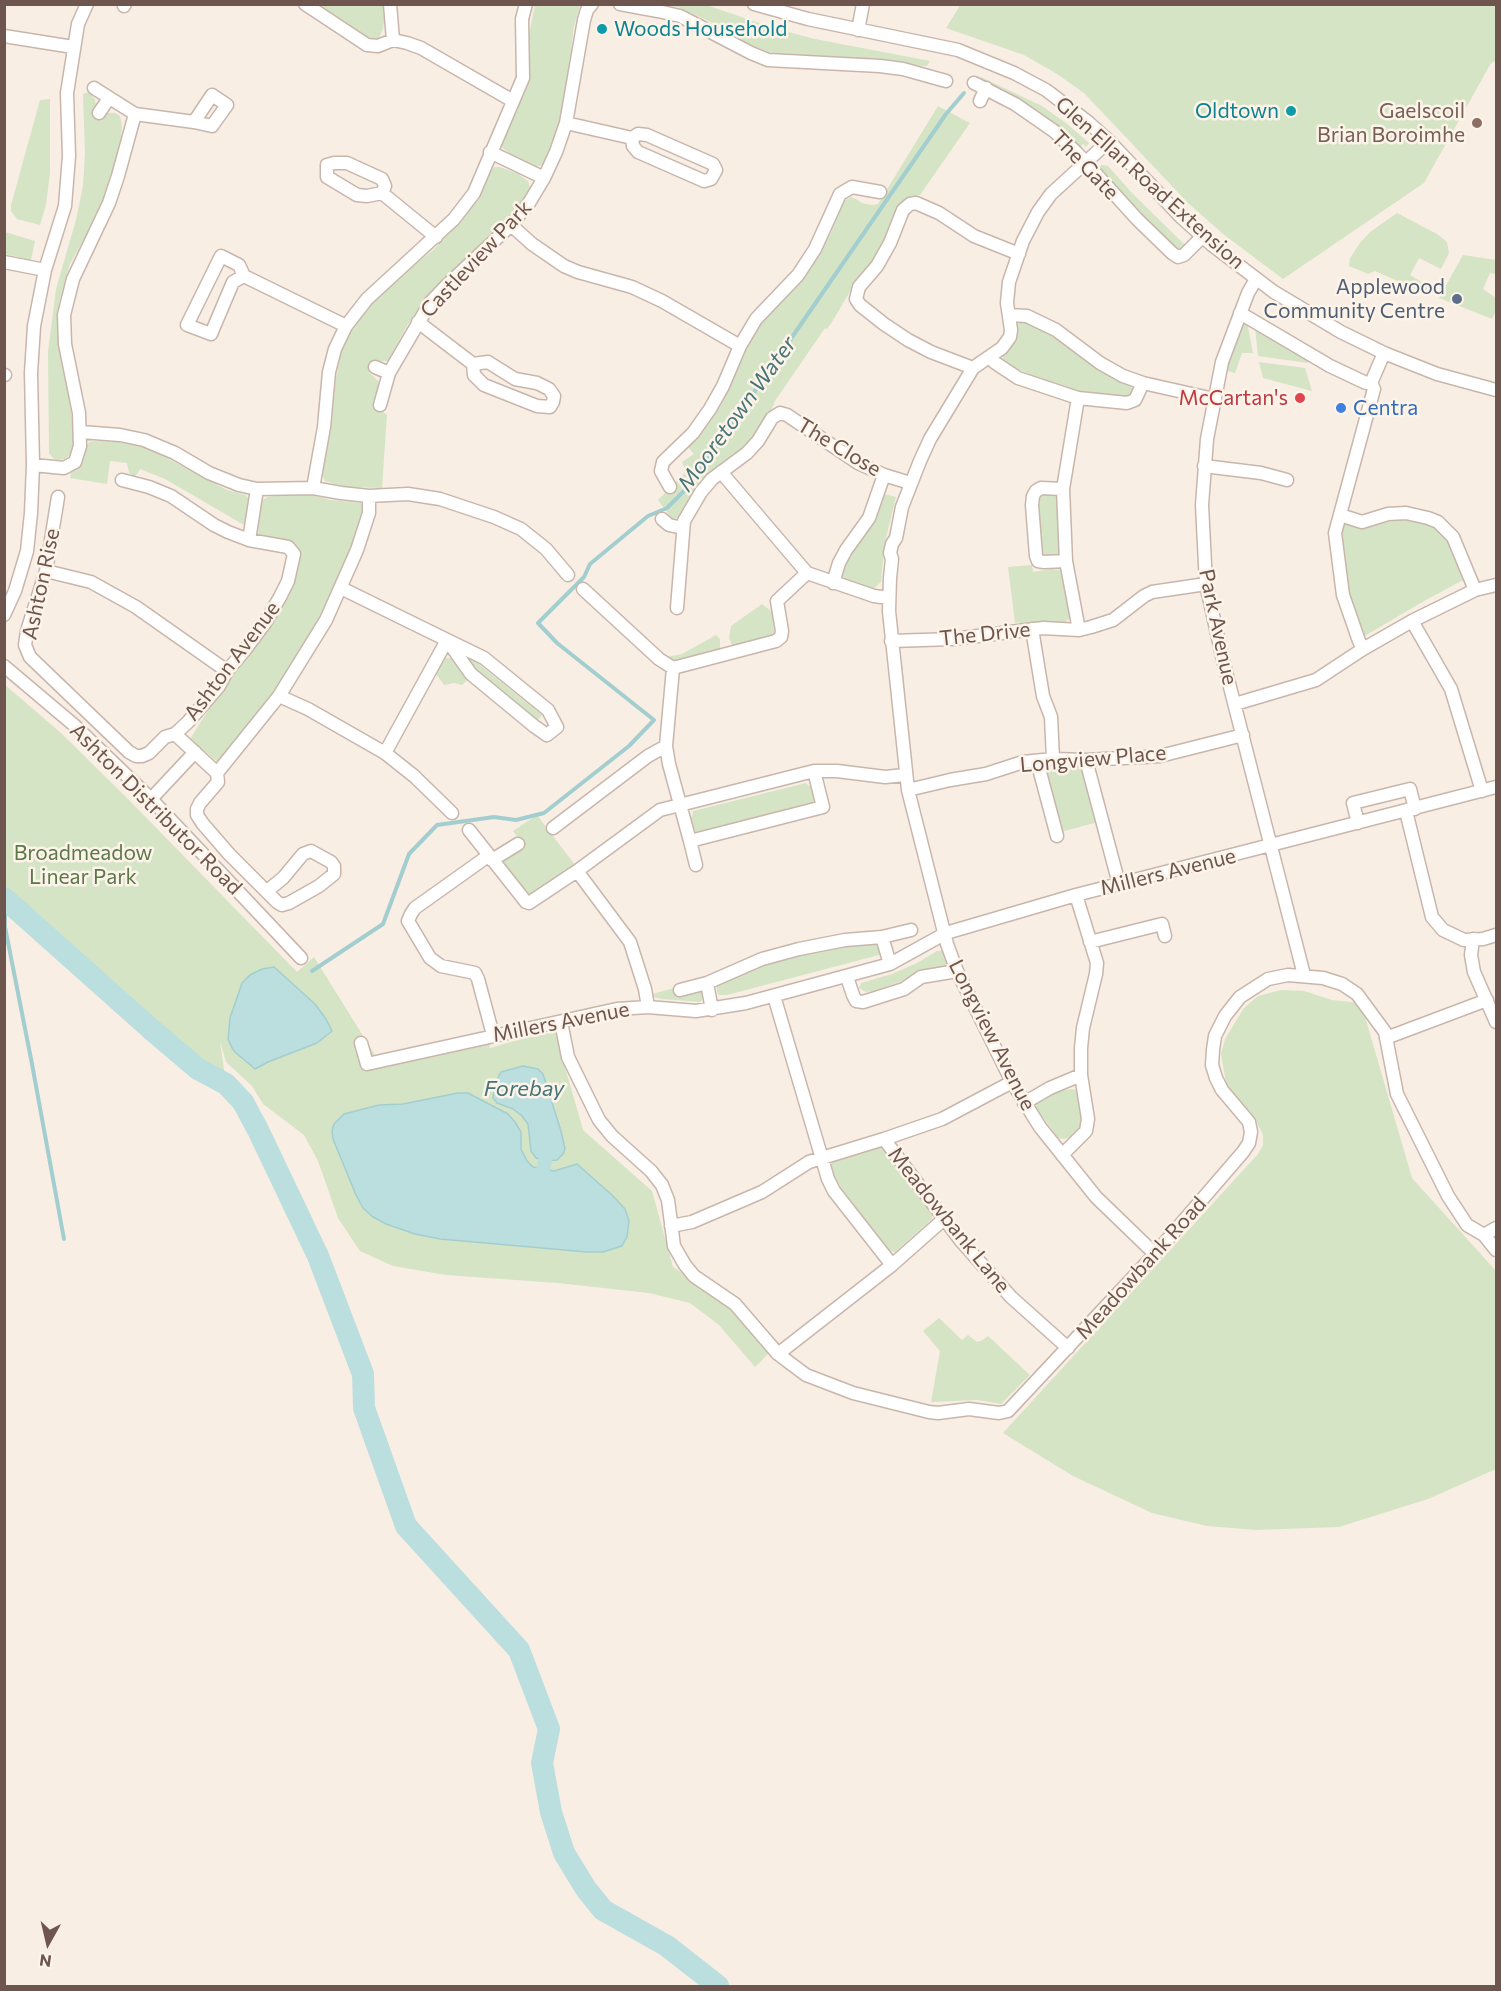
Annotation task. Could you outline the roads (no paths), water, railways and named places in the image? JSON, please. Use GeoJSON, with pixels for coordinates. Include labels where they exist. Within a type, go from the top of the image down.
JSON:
{"type":"FeatureCollection","features":[{"type":"Feature","properties":{"kind":"street"},"geometry":{"type":"LineString","coordinates":[[4,615],[15,591],[27,551],[33,465],[31,373],[34,326],[45,270],[65,206],[69,156],[67,93],[78,24],[87,4]]}},
{"type":"Feature","properties":{"kind":"street"},"geometry":{"type":"LineString","coordinates":[[305,4],[367,45],[378,46],[393,40],[421,48],[513,101]]}},
{"type":"Feature","properties":{"kind":"street"},"geometry":{"type":"LineString","coordinates":[[390,4],[393,40]]}},
{"type":"Feature","properties":{"kind":"street"},"geometry":{"type":"LineString","coordinates":[[313,488],[324,427],[329,372],[335,349],[346,326],[367,299],[436,237],[454,219],[474,193],[523,78],[522,19],[526,4]]}},
{"type":"Feature","properties":{"kind":"street","name":"Castleview Park"},"geometry":{"type":"LineString","coordinates":[[380,405],[389,373],[430,303],[512,225],[544,178],[556,153],[566,123],[586,9],[592,4]]}},
{"type":"Feature","properties":{"kind":"street"},"geometry":{"type":"LineString","coordinates":[[620,4],[680,16],[768,60],[788,63],[852,63],[880,66],[903,69],[946,81]]}},
{"type":"Feature","properties":{"kind":"street","name":"Glen Ellan Road Extension"},"geometry":{"type":"LineString","coordinates":[[754,4],[808,20],[958,50],[1014,73],[1046,90],[1073,109],[1109,141],[1167,204],[1202,237],[1274,292],[1318,319],[1384,353],[1437,374],[1497,390]]}},
{"type":"Feature","properties":{"kind":"street"},"geometry":{"type":"LineString","coordinates":[[858,30],[863,4]]}},
{"type":"Feature","properties":{"kind":"street"},"geometry":{"type":"LineString","coordinates":[[4,36],[73,47]]}},
{"type":"Feature","properties":{"kind":"street","name":"The Gate"},"geometry":{"type":"LineString","coordinates":[[974,83],[1015,104],[1054,131],[1172,253],[1178,257],[1184,255],[1202,237]]}},
{"type":"Feature","properties":{"kind":"street"},"geometry":{"type":"LineString","coordinates":[[94,88],[135,114],[194,122]]}},
{"type":"Feature","properties":{"kind":"street"},"geometry":{"type":"LineString","coordinates":[[980,101],[986,88]]}},
{"type":"Feature","properties":{"kind":"street"},"geometry":{"type":"LineString","coordinates":[[99,113],[109,98]]}},
{"type":"Feature","properties":{"kind":"street"},"geometry":{"type":"LineString","coordinates":[[33,465],[64,468],[75,462],[80,446],[81,432],[72,372],[65,344],[64,315],[73,279],[109,203],[135,114]]}},
{"type":"Feature","properties":{"kind":"street"},"geometry":{"type":"LineString","coordinates":[[566,123],[632,138],[638,134],[647,135],[713,164],[716,170],[711,179],[704,181],[638,153],[633,146],[632,138]]}},
{"type":"Feature","properties":{"kind":"street"},"geometry":{"type":"LineString","coordinates":[[891,641],[889,598],[892,559],[890,553],[910,483],[930,440],[973,368],[992,357],[1010,337],[1007,293],[1029,228],[1051,194],[1109,141]]}},
{"type":"Feature","properties":{"kind":"street","name":"Castleview Park"},"geometry":{"type":"LineString","coordinates":[[490,152],[544,178]]}},
{"type":"Feature","properties":{"kind":"street"},"geometry":{"type":"LineString","coordinates":[[670,487],[661,471],[663,462],[693,433],[710,409],[723,386],[740,346],[756,319],[798,275],[814,249],[840,194],[852,187],[880,192]]}},
{"type":"Feature","properties":{"kind":"street"},"geometry":{"type":"LineString","coordinates":[[382,193],[436,237]]}},
{"type":"Feature","properties":{"kind":"street"},"geometry":{"type":"LineString","coordinates":[[973,368],[931,352],[884,324],[856,299],[858,287],[877,266],[890,243],[903,210],[910,204],[925,205],[974,236],[1019,254]]}},
{"type":"Feature","properties":{"kind":"street"},"geometry":{"type":"LineString","coordinates":[[512,225],[539,249],[564,266],[632,287],[662,301],[740,346]]}},
{"type":"Feature","properties":{"kind":"street"},"geometry":{"type":"LineString","coordinates":[[243,276],[233,282],[211,334],[187,325],[221,256],[239,265],[243,276],[346,326]]}},
{"type":"Feature","properties":{"kind":"street"},"geometry":{"type":"LineString","coordinates":[[4,262],[45,270]]}},
{"type":"Feature","properties":{"kind":"street","name":"Park Avenue"},"geometry":{"type":"LineString","coordinates":[[1256,279],[1248,293],[1222,362],[1214,399],[1204,466],[1202,529],[1206,584],[1214,623],[1304,975]]}},
{"type":"Feature","properties":{"kind":"street"},"geometry":{"type":"LineString","coordinates":[[1240,313],[1304,352],[1366,383],[1371,383]]}},
{"type":"Feature","properties":{"kind":"street"},"geometry":{"type":"LineString","coordinates":[[1010,315],[1027,316],[1056,330],[1100,363],[1123,376],[1143,383],[1214,399]]}},
{"type":"Feature","properties":{"kind":"street"},"geometry":{"type":"LineString","coordinates":[[418,322],[472,364],[474,375],[484,385],[537,406],[550,407],[553,402],[554,396],[549,389],[537,383],[515,379],[488,362],[472,364]]}},
{"type":"Feature","properties":{"kind":"street"},"geometry":{"type":"LineString","coordinates":[[1363,649],[1343,595],[1335,532],[1374,389],[1371,383],[1384,353]]}},
{"type":"Feature","properties":{"kind":"street"},"geometry":{"type":"LineString","coordinates":[[992,357],[994,362],[1018,378],[1078,398],[1127,403],[1135,400],[1143,383]]}},
{"type":"Feature","properties":{"kind":"street"},"geometry":{"type":"LineString","coordinates":[[375,367],[389,373]]}},
{"type":"Feature","properties":{"kind":"street"},"geometry":{"type":"LineString","coordinates":[[1078,398],[1064,489],[1066,561],[1079,630]]}},
{"type":"Feature","properties":{"kind":"street","name":"The Close"},"geometry":{"type":"LineString","coordinates":[[677,608],[684,521],[701,492],[712,479],[747,453],[758,441],[772,418],[780,413],[787,415],[858,463],[884,475],[910,483]]}},
{"type":"Feature","properties":{"kind":"street"},"geometry":{"type":"LineString","coordinates":[[81,432],[120,435],[144,440],[175,453],[209,473],[256,489],[313,488],[341,494],[369,496],[408,494],[440,499],[494,517],[521,530],[534,539],[568,575]]}},
{"type":"Feature","properties":{"kind":"street"},"geometry":{"type":"LineString","coordinates":[[1204,466],[1261,473],[1287,480]]}},
{"type":"Feature","properties":{"kind":"street"},"geometry":{"type":"LineString","coordinates":[[721,472],[807,573],[874,596],[889,598]]}},
{"type":"Feature","properties":{"kind":"street"},"geometry":{"type":"LineString","coordinates":[[833,583],[846,550],[862,531],[876,504],[884,475]]}},
{"type":"Feature","properties":{"kind":"street"},"geometry":{"type":"LineString","coordinates":[[122,480],[171,496],[214,525],[249,540],[256,489]]}},
{"type":"Feature","properties":{"kind":"street"},"geometry":{"type":"LineString","coordinates":[[1064,489],[1041,488],[1036,491],[1032,505],[1038,561],[1066,561]]}},
{"type":"Feature","properties":{"kind":"street"},"geometry":{"type":"LineString","coordinates":[[267,891],[283,878],[303,854],[310,851],[332,862],[334,866],[334,874],[329,879],[282,905],[277,902],[229,854],[197,815],[197,809],[218,782],[217,773],[279,696],[314,640],[341,588],[357,550],[369,513],[369,496]]}},
{"type":"Feature","properties":{"kind":"street","name":"Ashton Rise"},"geometry":{"type":"LineString","coordinates":[[58,498],[46,572],[27,631],[25,645],[30,657],[129,752],[136,756],[149,753],[165,737],[175,734]]}},
{"type":"Feature","properties":{"kind":"street"},"geometry":{"type":"LineString","coordinates":[[1340,514],[1362,522],[1388,514],[1406,513],[1438,522],[1453,537],[1475,590]]}},
{"type":"Feature","properties":{"kind":"street"},"geometry":{"type":"LineString","coordinates":[[662,519],[675,528],[682,528]]}},
{"type":"Feature","properties":{"kind":"street","name":"Ashton Avenue"},"geometry":{"type":"LineString","coordinates":[[217,773],[175,734],[202,707],[219,686],[227,670],[265,623],[288,581],[294,560],[294,554],[288,547],[249,540]]}},
{"type":"Feature","properties":{"kind":"street"},"geometry":{"type":"LineString","coordinates":[[46,572],[91,582],[136,606],[227,670]]}},
{"type":"Feature","properties":{"kind":"street"},"geometry":{"type":"LineString","coordinates":[[583,588],[659,659],[673,668],[776,641],[781,637],[782,631],[777,601],[807,573]]}},
{"type":"Feature","properties":{"kind":"street","name":"The Drive"},"geometry":{"type":"LineString","coordinates":[[891,641],[953,639],[1032,629],[1079,630],[1113,620],[1152,592],[1206,584]]}},
{"type":"Feature","properties":{"kind":"street"},"geometry":{"type":"LineString","coordinates":[[1235,704],[1316,680],[1363,649],[1412,621],[1475,590],[1497,585]]}},
{"type":"Feature","properties":{"kind":"street"},"geometry":{"type":"LineString","coordinates":[[341,588],[484,658],[548,710],[557,726],[547,735],[534,726],[471,674],[447,640]]}},
{"type":"Feature","properties":{"kind":"street"},"geometry":{"type":"LineString","coordinates":[[1412,621],[1451,689],[1482,791]]}},
{"type":"Feature","properties":{"kind":"street"},"geometry":{"type":"LineString","coordinates":[[1032,629],[1043,696],[1052,717],[1053,759]]}},
{"type":"Feature","properties":{"kind":"street"},"geometry":{"type":"LineString","coordinates":[[385,753],[447,640]]}},
{"type":"Feature","properties":{"kind":"street","name":"Longview Avenue"},"geometry":{"type":"LineString","coordinates":[[891,641],[905,775],[947,944],[957,971],[1024,1103],[1096,1197],[1155,1254]]}},
{"type":"Feature","properties":{"kind":"street","name":"Ashton Distributor Road"},"geometry":{"type":"LineString","coordinates":[[4,666],[74,725],[151,799],[301,958]]}},
{"type":"Feature","properties":{"kind":"street"},"geometry":{"type":"LineString","coordinates":[[673,668],[666,746],[696,865]]}},
{"type":"Feature","properties":{"kind":"street"},"geometry":{"type":"LineString","coordinates":[[279,696],[308,709],[385,753],[414,776],[452,813]]}},
{"type":"Feature","properties":{"kind":"street","name":"Longview Place"},"geometry":{"type":"LineString","coordinates":[[908,790],[986,774],[1023,762],[1160,756],[1244,735]]}},
{"type":"Feature","properties":{"kind":"street"},"geometry":{"type":"LineString","coordinates":[[553,828],[648,756],[666,746]]}},
{"type":"Feature","properties":{"kind":"street","name":"Ashton Avenue"},"geometry":{"type":"LineString","coordinates":[[151,799],[195,752]]}},
{"type":"Feature","properties":{"kind":"street"},"geometry":{"type":"LineString","coordinates":[[1086,760],[1119,884]]}},
{"type":"Feature","properties":{"kind":"street"},"geometry":{"type":"LineString","coordinates":[[1037,761],[1058,836]]}},
{"type":"Feature","properties":{"kind":"street"},"geometry":{"type":"LineString","coordinates":[[469,830],[529,903],[660,810],[814,771],[837,771],[885,777],[905,775]]}},
{"type":"Feature","properties":{"kind":"street"},"geometry":{"type":"LineString","coordinates":[[690,841],[823,807],[814,771]]}},
{"type":"Feature","properties":{"kind":"street","name":"Millers Avenue"},"geometry":{"type":"LineString","coordinates":[[362,1043],[367,1064],[617,1010],[648,1007],[712,1010],[848,977],[890,964],[946,933],[1076,895],[1497,787]]}},
{"type":"Feature","properties":{"kind":"street"},"geometry":{"type":"LineString","coordinates":[[1358,824],[1353,803],[1410,789],[1411,810],[1432,917],[1443,930],[1464,940],[1483,939],[1497,934]]}},
{"type":"Feature","properties":{"kind":"street"},"geometry":{"type":"LineString","coordinates":[[493,1035],[475,973],[441,966],[430,958],[408,921],[415,908],[490,858],[518,844]]}},
{"type":"Feature","properties":{"kind":"street"},"geometry":{"type":"LineString","coordinates":[[577,871],[630,942],[645,989],[648,1007]]}},
{"type":"Feature","properties":{"kind":"street"},"geometry":{"type":"LineString","coordinates":[[1062,1155],[1086,1131],[1088,1119],[1081,1075],[1083,1028],[1097,963],[1076,895]]}},
{"type":"Feature","properties":{"kind":"street"},"geometry":{"type":"LineString","coordinates":[[1090,942],[1162,924],[1165,936]]}},
{"type":"Feature","properties":{"kind":"street"},"geometry":{"type":"LineString","coordinates":[[680,990],[707,983],[762,959],[799,949],[845,940],[882,937],[911,930]]}},
{"type":"Feature","properties":{"kind":"street"},"geometry":{"type":"LineString","coordinates":[[882,937],[890,964]]}},
{"type":"Feature","properties":{"kind":"street"},"geometry":{"type":"LineString","coordinates":[[1473,939],[1471,955],[1474,972],[1497,1022]]}},
{"type":"Feature","properties":{"kind":"street"},"geometry":{"type":"LineString","coordinates":[[848,977],[856,1001],[863,1002],[904,989],[921,977],[957,971]]}},
{"type":"Feature","properties":{"kind":"street","name":"Meadowbank Road"},"geometry":{"type":"LineString","coordinates":[[561,1022],[568,1057],[599,1120],[612,1136],[651,1171],[662,1185],[668,1200],[674,1246],[694,1276],[735,1304],[778,1354],[806,1375],[853,1393],[938,1413],[969,1409],[999,1413],[1008,1411],[1155,1254],[1227,1173],[1249,1143],[1251,1132],[1249,1122],[1222,1090],[1212,1065],[1215,1036],[1225,1016],[1240,997],[1268,979],[1288,975],[1323,978],[1342,984],[1357,994],[1385,1032],[1386,1038]]}},
{"type":"Feature","properties":{"kind":"street"},"geometry":{"type":"LineString","coordinates":[[707,983],[712,1010]]}},
{"type":"Feature","properties":{"kind":"street"},"geometry":{"type":"LineString","coordinates":[[774,996],[834,1191],[892,1265]]}},
{"type":"Feature","properties":{"kind":"street"},"geometry":{"type":"LineString","coordinates":[[1486,1000],[1386,1038],[1397,1094],[1448,1196],[1467,1225],[1484,1235],[1497,1250]]}},
{"type":"Feature","properties":{"kind":"street"},"geometry":{"type":"LineString","coordinates":[[1024,1103],[1050,1088],[1081,1075]]}},
{"type":"Feature","properties":{"kind":"street"},"geometry":{"type":"LineString","coordinates":[[671,1226],[692,1222],[762,1192],[809,1162],[942,1119],[1012,1082]]}},
{"type":"Feature","properties":{"kind":"street","name":"Meadowbank Lane"},"geometry":{"type":"LineString","coordinates":[[884,1139],[944,1219],[1011,1297],[1068,1348]]}},
{"type":"Feature","properties":{"kind":"street"},"geometry":{"type":"LineString","coordinates":[[778,1354],[892,1265],[944,1219]]}},
{"type":"Feature","properties":{"kind":"street"},"geometry":{"type":"LineString","coordinates":[[1484,1235],[1497,1228]]}},
{"type":"Feature","properties":{"kind":"water"},"geometry":{"type":"Polygon","coordinates":[[[274,967],[315,1004],[332,1031],[317,1043],[255,1069],[232,1048],[228,1039],[230,1018],[242,983],[250,975],[262,969],[274,967]]]}},
{"type":"Feature","properties":{"kind":"water","name":"Forebay"},"geometry":{"type":"Polygon","coordinates":[[[523,1066],[538,1069],[543,1074],[565,1149],[557,1160],[545,1161],[536,1158],[531,1151],[528,1124],[513,1109],[497,1103],[493,1098],[495,1083],[501,1072],[523,1066]]]}},
{"type":"Feature","properties":{"kind":"water"},"geometry":{"type":"Polygon","coordinates":[[[468,1093],[508,1114],[521,1132],[521,1149],[533,1167],[554,1171],[577,1164],[612,1195],[625,1209],[629,1221],[627,1237],[622,1246],[603,1252],[587,1252],[440,1239],[415,1234],[386,1224],[363,1208],[333,1139],[334,1124],[344,1114],[379,1105],[403,1104],[468,1093]]]}},
{"type":"Feature","properties":{"kind":"waterway","name":"Mooretown Water"},"geometry":{"type":"LineString","coordinates":[[312,971],[383,924],[409,854],[437,825],[494,817],[516,820],[544,813],[629,746],[654,720],[557,643],[538,623],[584,577],[590,564],[648,516],[667,508],[690,485],[946,114],[964,93]]}},
{"type":"Feature","properties":{"kind":"waterway"},"geometry":{"type":"LineString","coordinates":[[4,898],[152,1030],[198,1069],[226,1084],[243,1102],[318,1256],[363,1374],[364,1408],[406,1526],[519,1650],[549,1729],[542,1763],[551,1812],[564,1853],[586,1889],[603,1910],[667,1946],[718,1986]]}},
{"type":"Feature","properties":{"kind":"waterway"},"geometry":{"type":"LineString","coordinates":[[5,898],[5,927],[64,1239]]}},
{"type":"Feature","properties":{"kind":"waterway"},"geometry":{"type":"LineString","coordinates":[[543,1170],[545,1161]]}},
{"type":"Feature","properties":{"kind":"place","name":"Woods Household"},"geometry":{"type":"Point","coordinates":[602,29]}},
{"type":"Feature","properties":{"kind":"place","name":"Oldtown"},"geometry":{"type":"Point","coordinates":[1291,111]}},
{"type":"Feature","properties":{"kind":"place","name":"Gaelscoil Brian Boroimhe"},"geometry":{"type":"Point","coordinates":[1477,123]}},
{"type":"Feature","properties":{"kind":"place","name":"Applewood Community Centre"},"geometry":{"type":"Point","coordinates":[1457,299]}},
{"type":"Feature","properties":{"kind":"place","name":"McCartan's"},"geometry":{"type":"Point","coordinates":[1300,398]}},
{"type":"Feature","properties":{"kind":"place","name":"Centra"},"geometry":{"type":"Point","coordinates":[1341,408]}},
{"type":"Feature","properties":{"kind":"park label","name":"Broadmeadow Linear Park"},"geometry":{"type":"Point","coordinates":[83,865]}}]}
